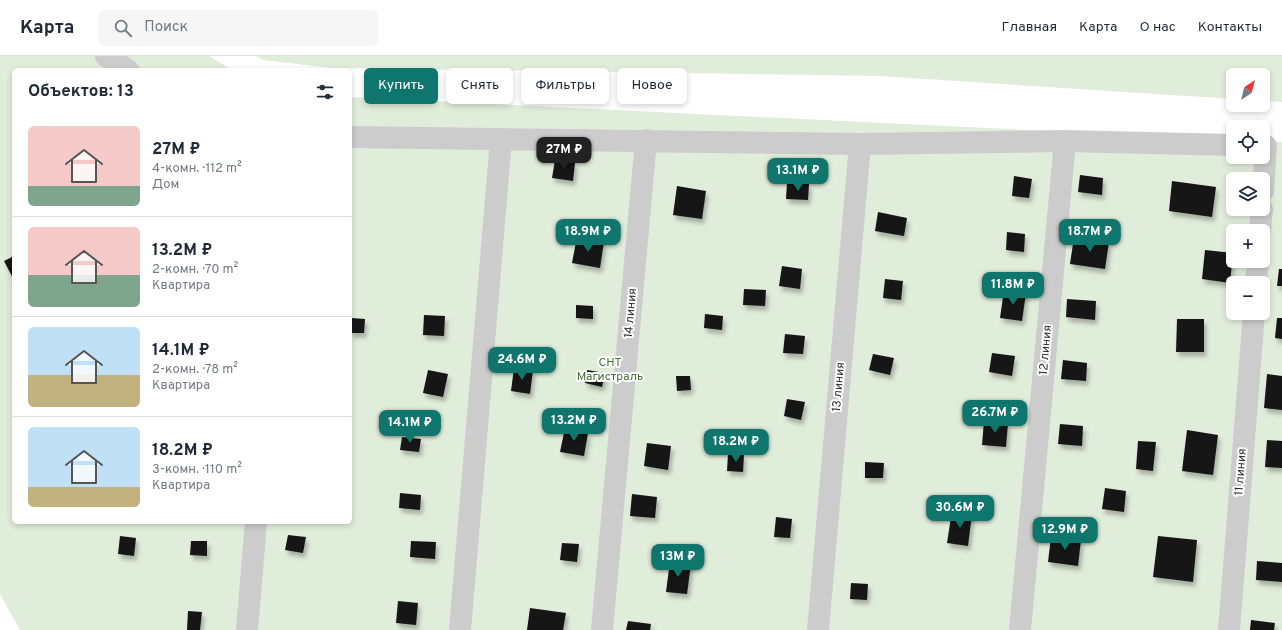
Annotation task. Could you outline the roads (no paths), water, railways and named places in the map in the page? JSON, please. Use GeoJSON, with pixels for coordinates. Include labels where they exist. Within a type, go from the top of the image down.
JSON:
{"type":"FeatureCollection","features":[{"type":"Feature","properties":{"kind":"street"},"geometry":{"type":"LineString","coordinates":[[106,56],[125,68]]}},
{"type":"Feature","properties":{"kind":"street"},"geometry":{"type":"LineString","coordinates":[[352,137],[860,144],[1065,141],[1226,145]]}},
{"type":"Feature","properties":{"kind":"street"},"geometry":{"type":"LineString","coordinates":[[460,630],[501,139]]}},
{"type":"Feature","properties":{"kind":"street","name":"14 линия"},"geometry":{"type":"LineString","coordinates":[[602,630],[646,140]]}},
{"type":"Feature","properties":{"kind":"street","name":"12 линия"},"geometry":{"type":"LineString","coordinates":[[1020,630],[1065,141]]}},
{"type":"Feature","properties":{"kind":"street","name":"13 линия"},"geometry":{"type":"LineString","coordinates":[[818,630],[860,144]]}},
{"type":"Feature","properties":{"kind":"street","name":"11 линия"},"geometry":{"type":"LineString","coordinates":[[1229,630],[1253,320]]}},
{"type":"Feature","properties":{"kind":"street"},"geometry":{"type":"LineString","coordinates":[[247,630],[256,524]]}},
{"type":"Feature","properties":{"kind":"park label","name":"СНТ Магистраль"},"geometry":{"type":"Point","coordinates":[610,370]}}]}
